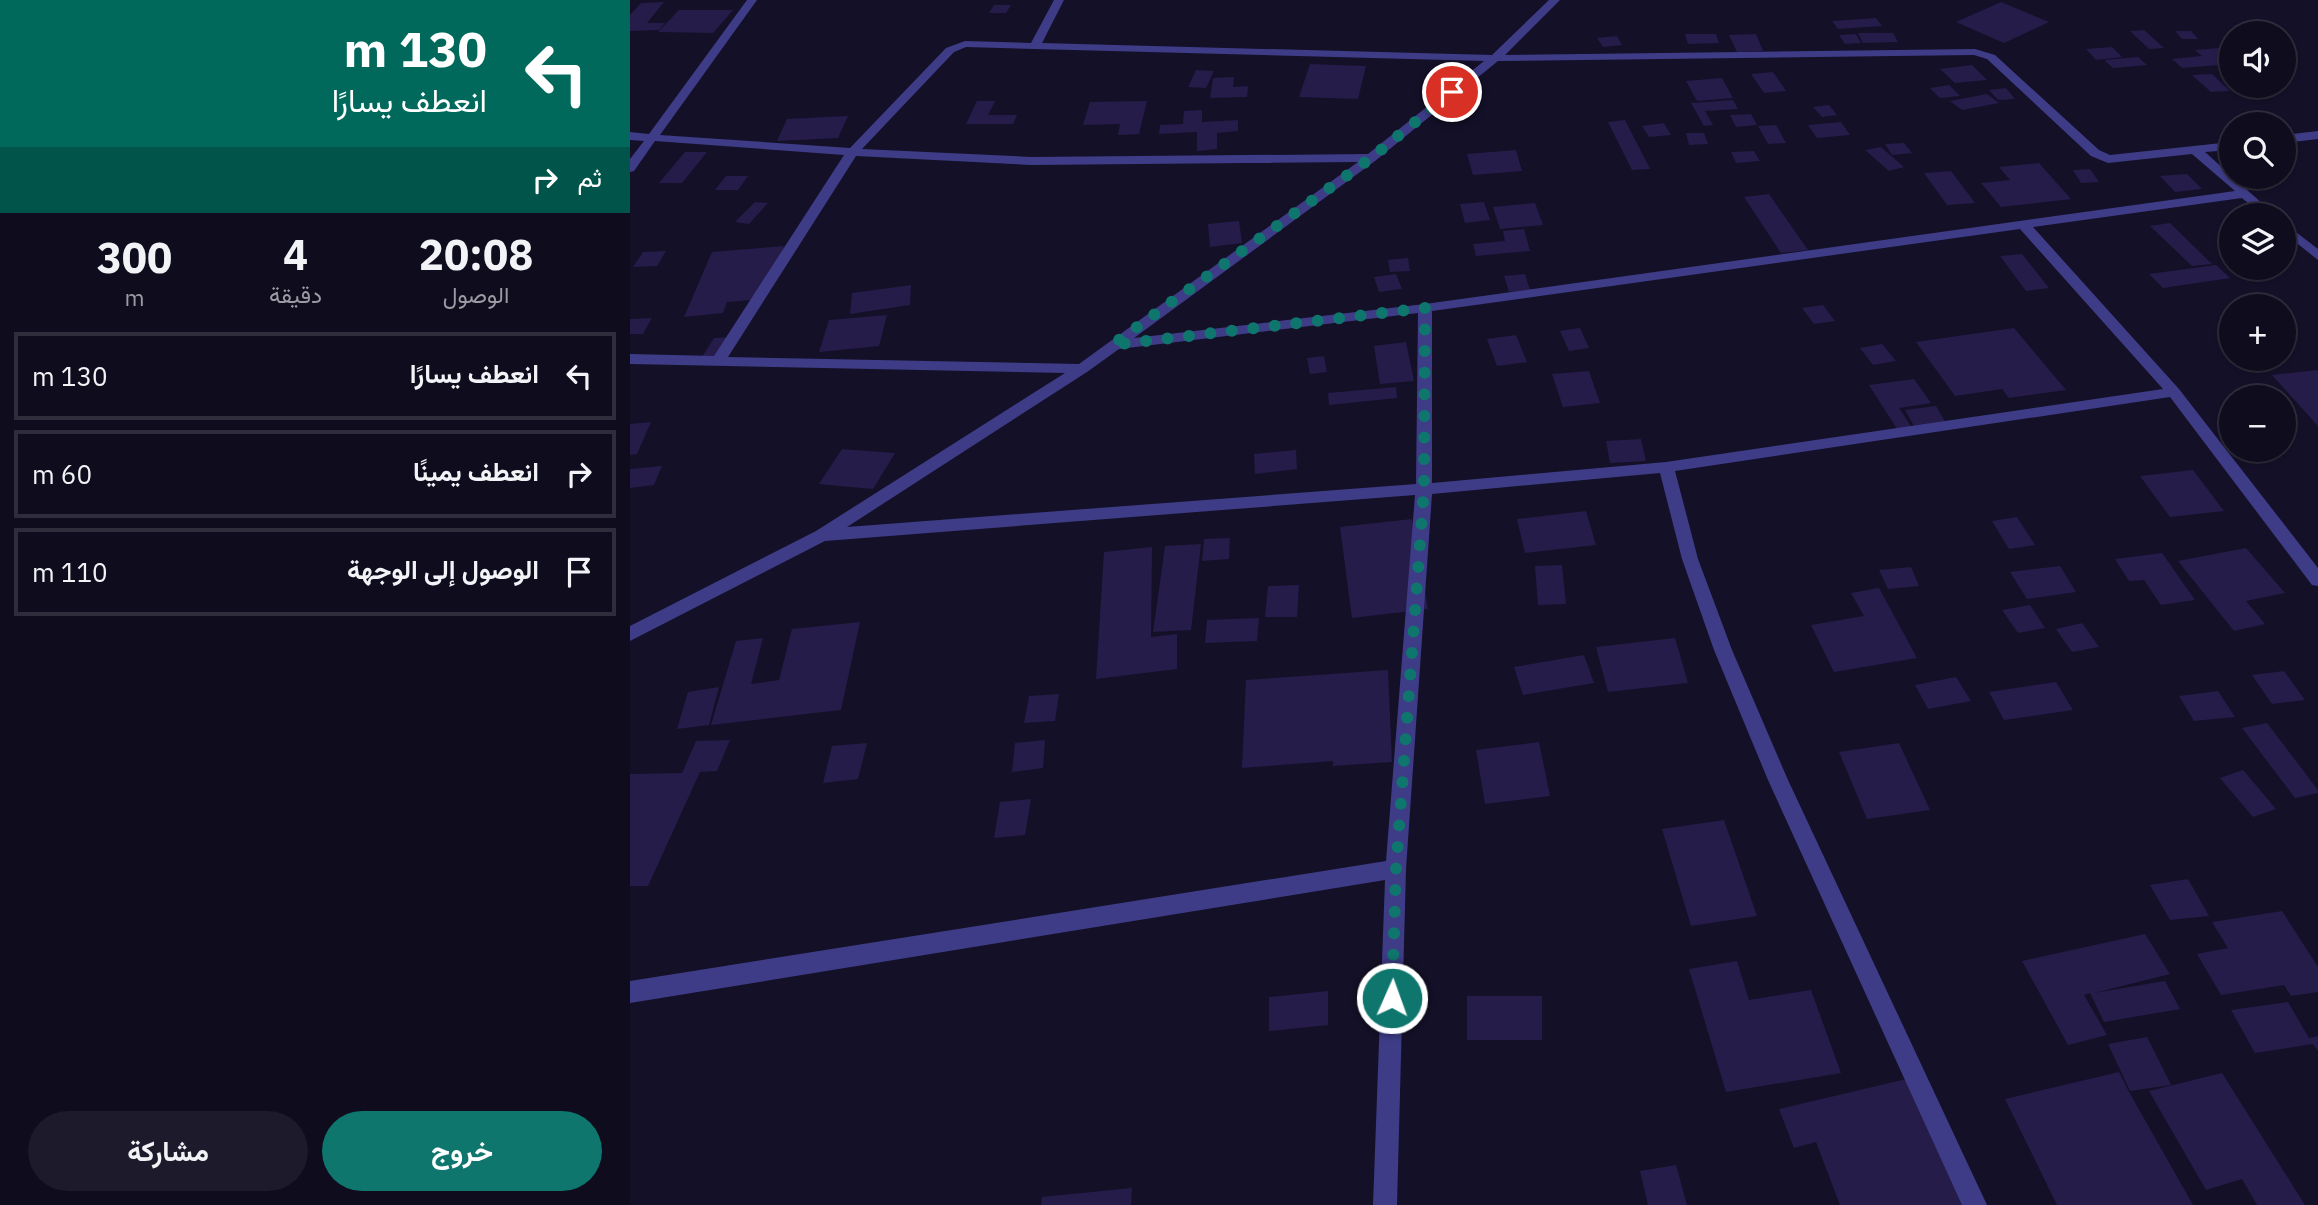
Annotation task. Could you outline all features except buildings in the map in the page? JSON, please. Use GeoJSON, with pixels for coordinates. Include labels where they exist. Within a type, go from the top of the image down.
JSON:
{"type":"FeatureCollection","features":[{"type":"Feature","properties":{"kind":"street"},"geometry":{"type":"LineString","coordinates":[[630,167],[752,0]]}},
{"type":"Feature","properties":{"kind":"street"},"geometry":{"type":"LineString","coordinates":[[1035,46],[1059,0]]}},
{"type":"Feature","properties":{"kind":"street"},"geometry":{"type":"LineString","coordinates":[[630,634],[822,535],[1082,369],[1371,158],[1495,58],[1555,0]]}},
{"type":"Feature","properties":{"kind":"street"},"geometry":{"type":"LineString","coordinates":[[718,361],[852,153],[956,46],[975,44],[1495,58],[1975,52],[1991,57],[2095,153],[2108,159],[2219,147]]}},
{"type":"Feature","properties":{"kind":"street"},"geometry":{"type":"LineString","coordinates":[[2296,138],[2318,135]]}},
{"type":"Feature","properties":{"kind":"street"},"geometry":{"type":"LineString","coordinates":[[630,136],[852,153],[1032,160],[1371,158]]}},
{"type":"Feature","properties":{"kind":"street"},"geometry":{"type":"LineString","coordinates":[[2195,150],[2254,203]]}},
{"type":"Feature","properties":{"kind":"street"},"geometry":{"type":"LineString","coordinates":[[1112,345],[1425,308],[2243,194]]}},
{"type":"Feature","properties":{"kind":"street"},"geometry":{"type":"LineString","coordinates":[[2024,224],[2174,392],[2318,580]]}},
{"type":"Feature","properties":{"kind":"street"},"geometry":{"type":"LineString","coordinates":[[2296,237],[2318,256]]}},
{"type":"Feature","properties":{"kind":"street"},"geometry":{"type":"LineString","coordinates":[[1385,1205],[1396,869],[1424,489],[1425,308]]}},
{"type":"Feature","properties":{"kind":"street"},"geometry":{"type":"LineString","coordinates":[[630,359],[1082,369]]}},
{"type":"Feature","properties":{"kind":"street"},"geometry":{"type":"LineString","coordinates":[[822,535],[1424,489],[1666,467],[2174,392]]}},
{"type":"Feature","properties":{"kind":"street"},"geometry":{"type":"LineString","coordinates":[[1666,467],[1690,559],[1723,650],[1778,780],[1975,1205]]}},
{"type":"Feature","properties":{"kind":"street"},"geometry":{"type":"LineString","coordinates":[[630,619],[661,617]]}},
{"type":"Feature","properties":{"kind":"street"},"geometry":{"type":"LineString","coordinates":[[630,992],[1396,869]]}},
{"type":"Feature","properties":{"kind":"route"},"geometry":{"type":"LineString","coordinates":[[1392,998],[1396,869],[1424,489],[1425,308],[1112,345],[1371,158],[1452,92]]}}]}
